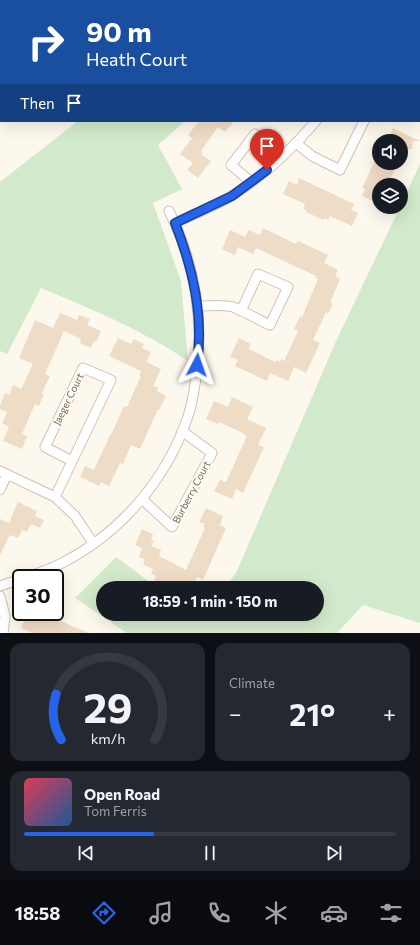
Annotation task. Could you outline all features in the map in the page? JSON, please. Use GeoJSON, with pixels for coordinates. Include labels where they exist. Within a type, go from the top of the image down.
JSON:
{"type":"FeatureCollection","features":[{"type":"Feature","properties":{"kind":"street"},"geometry":{"type":"LineString","coordinates":[[175,223],[225,199],[251,182],[296,144],[315,122]]}},
{"type":"Feature","properties":{"kind":"street"},"geometry":{"type":"LineString","coordinates":[[296,144],[312,156],[340,170],[364,122]]}},
{"type":"Feature","properties":{"kind":"street"},"geometry":{"type":"LineString","coordinates":[[251,182],[231,165],[255,134],[281,158]]}},
{"type":"Feature","properties":{"kind":"street"},"geometry":{"type":"LineString","coordinates":[[47,569],[63,563],[93,543],[119,523],[142,499],[164,466],[182,431],[189,412],[197,368],[199,340],[198,306],[190,265],[175,223],[169,211]]}},
{"type":"Feature","properties":{"kind":"street"},"geometry":{"type":"LineString","coordinates":[[198,306],[228,306],[241,312],[270,325],[288,287],[258,274],[241,312]]}},
{"type":"Feature","properties":{"kind":"street","name":"Jaeger Court"},"geometry":{"type":"LineString","coordinates":[[55,497],[111,380],[83,368],[45,448],[72,461]]}},
{"type":"Feature","properties":{"kind":"street","name":"Burberry Court"},"geometry":{"type":"LineString","coordinates":[[142,499],[172,527],[212,453],[182,431]]}},
{"type":"Feature","properties":{"kind":"street"},"geometry":{"type":"LineString","coordinates":[[0,490],[4,472],[55,497],[75,516],[93,543]]}},
{"type":"Feature","properties":{"kind":"street"},"geometry":{"type":"LineString","coordinates":[[0,586],[12,582]]}},
{"type":"Feature","properties":{"kind":"street"},"geometry":{"type":"LineString","coordinates":[[0,596],[5,616],[3,633]]}},
{"type":"Feature","properties":{"kind":"green space"},"geometry":{"type":"Polygon","coordinates":[[[77,122],[184,122],[158,145],[182,189],[153,203],[181,281],[188,361],[153,339],[135,330],[98,312],[41,288],[7,354],[0,351],[0,182],[77,122]]]}},
{"type":"Feature","properties":{"kind":"green space"},"geometry":{"type":"Polygon","coordinates":[[[420,164],[420,623],[363,605],[337,633],[127,633],[109,621],[324,621],[324,581],[230,581],[236,573],[337,339],[397,214],[408,214],[408,189],[420,164]]]}},
{"type":"Feature","properties":{"kind":"green space"},"geometry":{"type":"Polygon","coordinates":[[[116,557],[149,581],[96,581],[96,612],[75,598],[116,557]]]}},
{"type":"Feature","properties":{"kind":"building"},"geometry":{"type":"Polygon","coordinates":[[[198,122],[233,122],[225,132],[218,127],[201,151],[203,152],[201,154],[211,161],[198,178],[187,170],[193,163],[180,154],[192,138],[188,135],[198,122]]]}},
{"type":"Feature","properties":{"kind":"building"},"geometry":{"type":"Polygon","coordinates":[[[393,128],[405,134],[390,134],[393,128]]]}},
{"type":"Feature","properties":{"kind":"building"},"geometry":{"type":"Polygon","coordinates":[[[408,135],[420,141],[413,141],[412,149],[409,149],[408,151],[408,135]]]}},
{"type":"Feature","properties":{"kind":"building"},"geometry":{"type":"Polygon","coordinates":[[[372,167],[372,170],[394,170],[390,178],[372,178],[372,201],[362,196],[365,189],[362,188],[372,167]]]}},
{"type":"Feature","properties":{"kind":"building"},"geometry":{"type":"Polygon","coordinates":[[[299,178],[354,204],[351,210],[358,213],[352,226],[330,216],[328,220],[324,218],[323,220],[306,212],[307,211],[303,209],[305,204],[283,194],[289,181],[297,185],[299,178]]]}},
{"type":"Feature","properties":{"kind":"building"},"geometry":{"type":"Polygon","coordinates":[[[263,228],[296,244],[298,241],[328,255],[324,263],[338,270],[335,276],[340,279],[330,302],[333,304],[328,314],[326,312],[313,340],[320,343],[306,373],[294,367],[288,381],[270,373],[267,381],[235,366],[238,360],[230,357],[239,338],[251,344],[249,349],[275,362],[276,360],[280,362],[281,359],[284,361],[298,331],[294,329],[300,316],[302,317],[318,279],[315,278],[316,276],[256,248],[253,254],[238,247],[235,255],[222,249],[230,230],[245,237],[249,230],[260,235],[263,228]]]}},
{"type":"Feature","properties":{"kind":"building"},"geometry":{"type":"Polygon","coordinates":[[[60,313],[77,320],[79,315],[90,319],[87,325],[101,331],[96,342],[94,341],[91,348],[80,343],[81,339],[64,331],[45,374],[50,376],[42,393],[44,394],[39,406],[35,404],[22,434],[27,436],[22,449],[3,441],[9,427],[2,423],[7,412],[0,409],[0,405],[5,393],[9,395],[13,385],[21,389],[33,364],[19,358],[35,320],[53,328],[60,313]]]}},
{"type":"Feature","properties":{"kind":"building"},"geometry":{"type":"Polygon","coordinates":[[[118,338],[131,344],[134,339],[144,344],[142,348],[151,352],[147,362],[161,369],[153,386],[158,388],[157,391],[166,396],[159,410],[158,409],[140,449],[131,445],[123,464],[120,463],[109,486],[101,482],[99,486],[80,477],[85,466],[94,470],[124,406],[127,407],[141,376],[139,375],[141,371],[109,356],[118,338]]]}},
{"type":"Feature","properties":{"kind":"building"},"geometry":{"type":"Polygon","coordinates":[[[232,397],[253,407],[247,419],[266,428],[258,445],[264,447],[243,493],[236,489],[232,499],[214,491],[220,480],[226,482],[247,436],[219,422],[218,424],[206,419],[214,401],[228,407],[232,397]]]}},
{"type":"Feature","properties":{"kind":"building"},"geometry":{"type":"Polygon","coordinates":[[[18,502],[37,511],[35,516],[44,520],[40,528],[31,524],[27,532],[22,530],[18,538],[10,535],[0,555],[0,519],[9,523],[18,502]]]}},
{"type":"Feature","properties":{"kind":"building"},"geometry":{"type":"Polygon","coordinates":[[[206,508],[223,516],[220,525],[226,528],[203,580],[197,577],[195,581],[154,580],[156,576],[151,573],[153,569],[143,564],[145,559],[139,557],[142,548],[135,545],[142,529],[153,534],[151,539],[154,541],[151,546],[161,550],[159,556],[186,570],[205,528],[203,527],[205,524],[199,522],[206,508]]]}},
{"type":"Feature","properties":{"kind":"building"},"geometry":{"type":"Polygon","coordinates":[[[24,621],[61,621],[88,633],[32,633],[21,628],[24,621]]]}},
{"type":"Feature","properties":{"kind":"route"},"geometry":{"type":"LineString","coordinates":[[197,365],[199,325],[196,292],[186,251],[175,223],[232,196],[267,170]]}}]}
